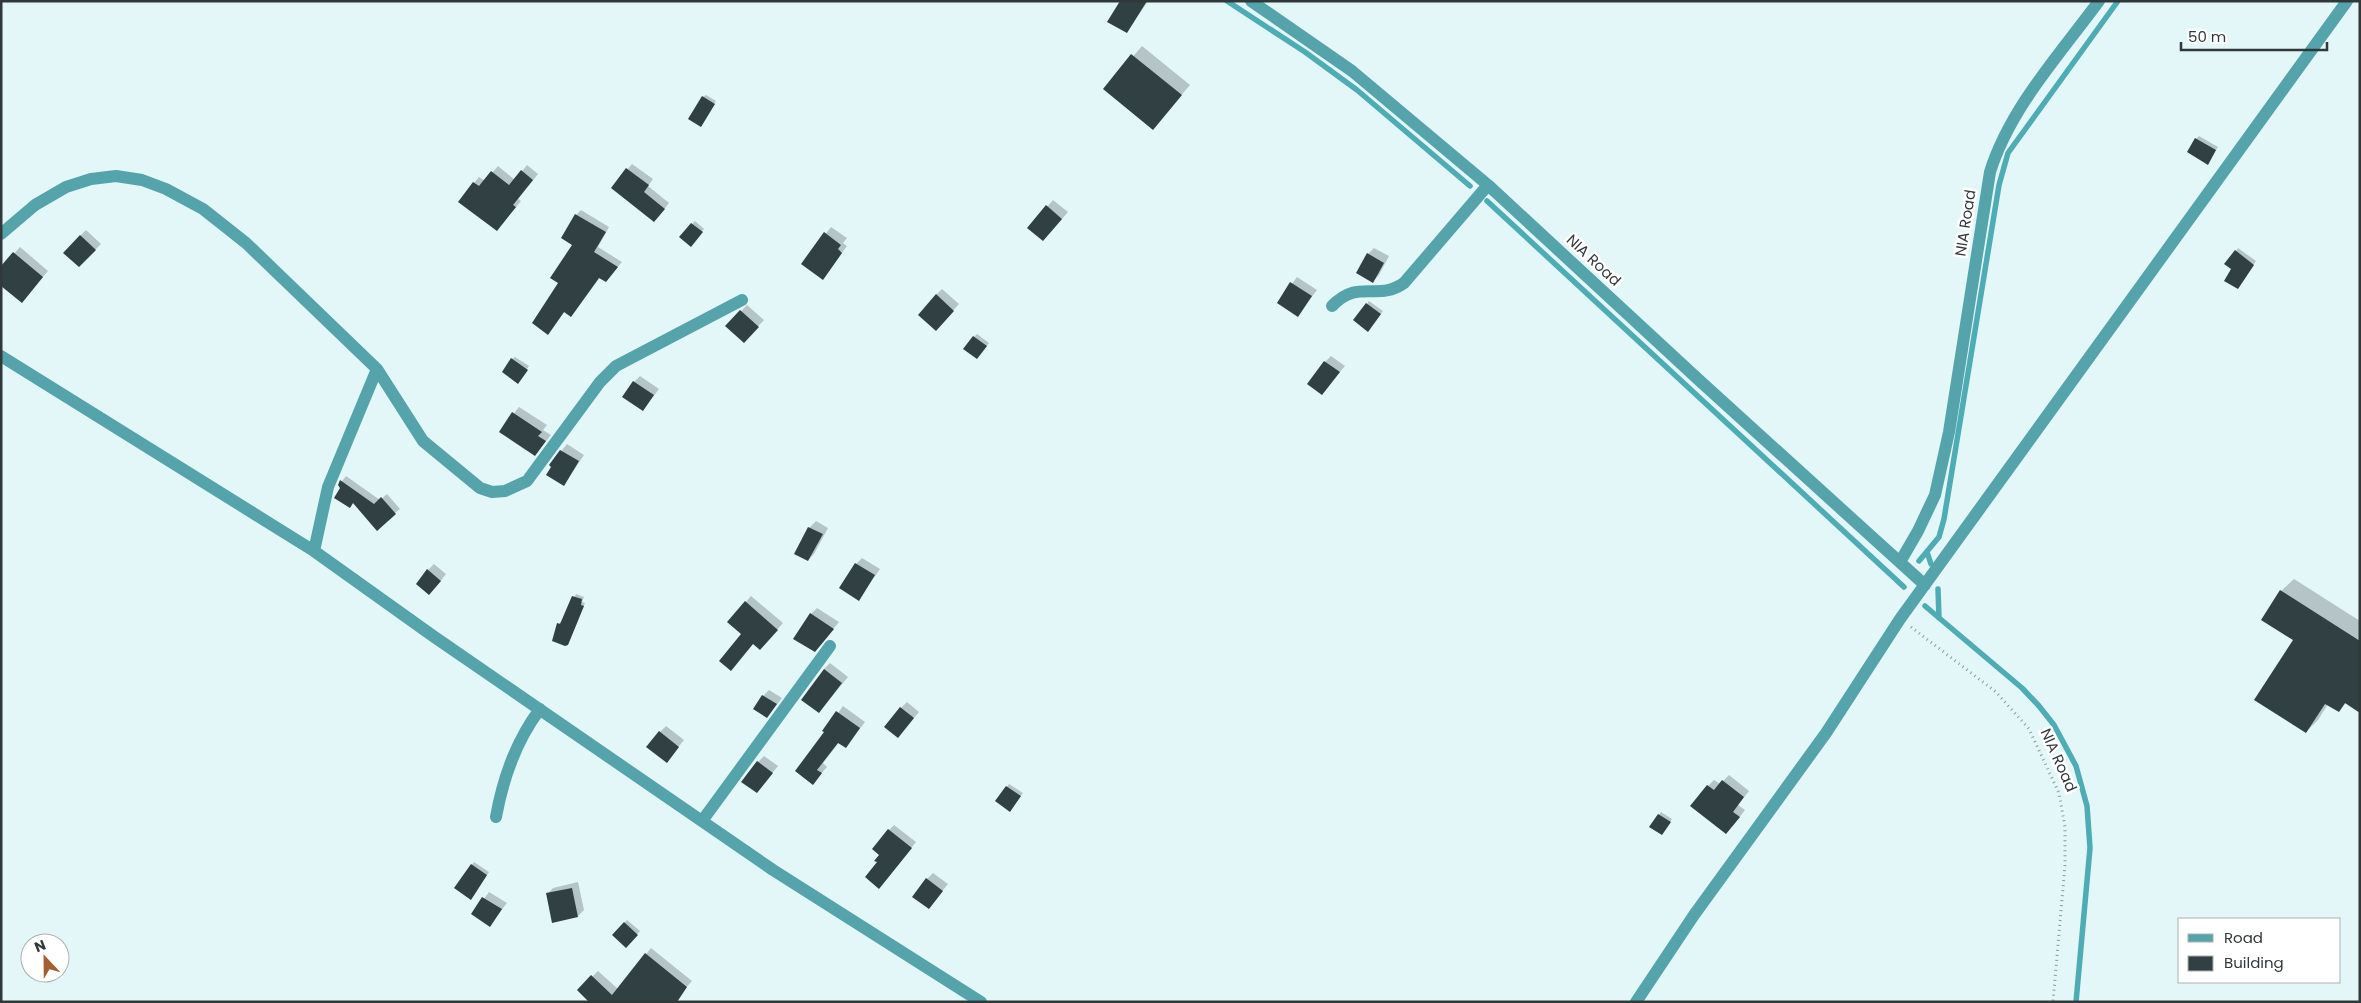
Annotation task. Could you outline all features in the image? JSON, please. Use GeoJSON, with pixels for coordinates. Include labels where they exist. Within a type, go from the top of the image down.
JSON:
{"type":"FeatureCollection","features":[{"type":"Feature","properties":{"kind":"street","name":"NIA Road"},"geometry":{"type":"LineString","coordinates":[[1251,1],[1352,71],[1488,184],[1714,394],[1925,585]]}},
{"type":"Feature","properties":{"kind":"street","name":"NIA Road"},"geometry":{"type":"LineString","coordinates":[[1900,562],[1935,496],[1949,432],[1990,172],[1996,151],[2024,104],[2099,1]]}},
{"type":"Feature","properties":{"kind":"street"},"geometry":{"type":"LineString","coordinates":[[1636,1002],[1694,915],[1826,733],[1900,619],[2347,1]]}},
{"type":"Feature","properties":{"kind":"street"},"geometry":{"type":"LineString","coordinates":[[1,234],[35,205],[66,186],[91,179],[116,176],[142,180],[166,189],[203,209],[246,243],[377,369],[423,441],[480,488],[492,492],[505,491],[527,480],[600,382],[616,366],[742,300]]}},
{"type":"Feature","properties":{"kind":"street"},"geometry":{"type":"LineString","coordinates":[[1332,306],[1347,294],[1356,291],[1388,291],[1396,289],[1404,283],[1488,184]]}},
{"type":"Feature","properties":{"kind":"street"},"geometry":{"type":"LineString","coordinates":[[1,356],[314,551],[773,870],[981,1002]]}},
{"type":"Feature","properties":{"kind":"street"},"geometry":{"type":"LineString","coordinates":[[314,551],[328,487],[377,369]]}},
{"type":"Feature","properties":{"kind":"street"},"geometry":{"type":"LineString","coordinates":[[702,821],[830,646]]}},
{"type":"Feature","properties":{"kind":"street"},"geometry":{"type":"LineString","coordinates":[[496,817],[506,777],[517,746],[540,709]]}},
{"type":"Feature","properties":{"kind":"path","name":"NIA Road"},"geometry":{"type":"LineString","coordinates":[[1900,619],[1996,692],[2028,729],[2059,793],[2065,826],[2065,865],[2053,1002]]}},
{"type":"Feature","properties":{"kind":"building"},"geometry":{"type":"Polygon","coordinates":[[[1120,1],[1147,1],[1127,33],[1107,22],[1120,1]]]}},
{"type":"Feature","properties":{"kind":"building"},"geometry":{"type":"Polygon","coordinates":[[[1131,54],[1182,95],[1153,130],[1103,89],[1131,54]]]}},
{"type":"Feature","properties":{"kind":"building"},"geometry":{"type":"Polygon","coordinates":[[[702,96],[715,104],[701,127],[688,119],[702,96]]]}},
{"type":"Feature","properties":{"kind":"building"},"geometry":{"type":"Polygon","coordinates":[[[2195,138],[2216,150],[2208,165],[2187,152],[2195,138]]]}},
{"type":"Feature","properties":{"kind":"building"},"geometry":{"type":"Polygon","coordinates":[[[626,168],[649,185],[644,192],[665,209],[654,222],[611,188],[626,168]]]}},
{"type":"Feature","properties":{"kind":"building"},"geometry":{"type":"Polygon","coordinates":[[[521,170],[533,180],[513,205],[516,207],[497,231],[458,202],[473,182],[479,186],[491,171],[509,185],[521,170]]]}},
{"type":"Feature","properties":{"kind":"building"},"geometry":{"type":"Polygon","coordinates":[[[1046,205],[1062,219],[1043,241],[1027,228],[1046,205]]]}},
{"type":"Feature","properties":{"kind":"building"},"geometry":{"type":"Polygon","coordinates":[[[575,214],[606,232],[594,252],[618,267],[606,282],[599,278],[571,317],[564,312],[548,335],[532,323],[558,283],[550,278],[572,245],[561,238],[575,214]]]}},
{"type":"Feature","properties":{"kind":"building"},"geometry":{"type":"Polygon","coordinates":[[[691,223],[703,232],[691,247],[679,237],[691,223]]]}},
{"type":"Feature","properties":{"kind":"building"},"geometry":{"type":"Polygon","coordinates":[[[824,232],[841,245],[838,249],[842,253],[823,280],[801,264],[824,232]]]}},
{"type":"Feature","properties":{"kind":"building"},"geometry":{"type":"Polygon","coordinates":[[[80,235],[96,250],[79,267],[63,253],[80,235]]]}},
{"type":"Feature","properties":{"kind":"building"},"geometry":{"type":"Polygon","coordinates":[[[2235,250],[2254,265],[2238,289],[2224,281],[2231,269],[2224,264],[2235,250]]]}},
{"type":"Feature","properties":{"kind":"building"},"geometry":{"type":"Polygon","coordinates":[[[13,252],[43,277],[22,303],[1,286],[1,266],[13,252]]]}},
{"type":"Feature","properties":{"kind":"building"},"geometry":{"type":"Polygon","coordinates":[[[1367,253],[1384,263],[1373,283],[1356,273],[1367,253]]]}},
{"type":"Feature","properties":{"kind":"building"},"geometry":{"type":"Polygon","coordinates":[[[1290,282],[1312,296],[1298,317],[1277,303],[1290,282]]]}},
{"type":"Feature","properties":{"kind":"building"},"geometry":{"type":"Polygon","coordinates":[[[936,294],[954,311],[936,331],[918,315],[936,294]]]}},
{"type":"Feature","properties":{"kind":"building"},"geometry":{"type":"Polygon","coordinates":[[[1366,303],[1381,314],[1368,332],[1353,320],[1366,303]]]}},
{"type":"Feature","properties":{"kind":"building"},"geometry":{"type":"Polygon","coordinates":[[[740,310],[759,327],[744,343],[725,326],[740,310]]]}},
{"type":"Feature","properties":{"kind":"building"},"geometry":{"type":"Polygon","coordinates":[[[973,336],[987,346],[977,359],[963,349],[973,336]]]}},
{"type":"Feature","properties":{"kind":"building"},"geometry":{"type":"Polygon","coordinates":[[[511,358],[528,370],[518,384],[502,372],[511,358]]]}},
{"type":"Feature","properties":{"kind":"building"},"geometry":{"type":"Polygon","coordinates":[[[1324,361],[1340,372],[1322,395],[1307,384],[1324,361]]]}},
{"type":"Feature","properties":{"kind":"building"},"geometry":{"type":"Polygon","coordinates":[[[633,381],[654,395],[643,411],[622,397],[633,381]]]}},
{"type":"Feature","properties":{"kind":"building"},"geometry":{"type":"Polygon","coordinates":[[[512,412],[542,432],[538,436],[546,441],[535,456],[499,432],[512,412]]]}},
{"type":"Feature","properties":{"kind":"building"},"geometry":{"type":"Polygon","coordinates":[[[560,450],[579,461],[564,486],[546,475],[551,467],[549,465],[560,450]]]}},
{"type":"Feature","properties":{"kind":"building"},"geometry":{"type":"Polygon","coordinates":[[[340,480],[374,504],[381,497],[396,514],[377,531],[353,503],[350,508],[334,498],[340,488],[338,485],[340,480]]]}},
{"type":"Feature","properties":{"kind":"building"},"geometry":{"type":"Polygon","coordinates":[[[808,527],[823,534],[808,561],[794,554],[808,527]]]}},
{"type":"Feature","properties":{"kind":"building"},"geometry":{"type":"Polygon","coordinates":[[[855,563],[875,575],[859,601],[839,588],[855,563]]]}},
{"type":"Feature","properties":{"kind":"building"},"geometry":{"type":"Polygon","coordinates":[[[427,569],[441,581],[429,595],[416,584],[427,569]]]}},
{"type":"Feature","properties":{"kind":"building"},"geometry":{"type":"Polygon","coordinates":[[[2280,590],[2360,641],[2360,713],[2345,703],[2339,712],[2325,704],[2306,733],[2254,700],[2293,640],[2261,620],[2280,590]]]}},
{"type":"Feature","properties":{"kind":"building"},"geometry":{"type":"Polygon","coordinates":[[[572,596],[582,599],[581,605],[584,606],[568,645],[565,646],[552,641],[557,623],[560,624],[572,596]]]}},
{"type":"Feature","properties":{"kind":"building"},"geometry":{"type":"Polygon","coordinates":[[[745,601],[778,630],[760,650],[753,644],[731,671],[719,661],[741,634],[727,622],[745,601]]]}},
{"type":"Feature","properties":{"kind":"building"},"geometry":{"type":"Polygon","coordinates":[[[810,613],[834,629],[815,652],[793,639],[810,613]]]}},
{"type":"Feature","properties":{"kind":"building"},"geometry":{"type":"Polygon","coordinates":[[[824,669],[842,683],[819,713],[801,700],[824,669]]]}},
{"type":"Feature","properties":{"kind":"building"},"geometry":{"type":"Polygon","coordinates":[[[762,695],[777,704],[767,718],[753,709],[762,695]]]}},
{"type":"Feature","properties":{"kind":"building"},"geometry":{"type":"Polygon","coordinates":[[[900,707],[914,718],[898,738],[884,727],[900,707]]]}},
{"type":"Feature","properties":{"kind":"building"},"geometry":{"type":"Polygon","coordinates":[[[836,711],[860,728],[846,748],[838,743],[817,770],[822,773],[813,785],[795,771],[824,732],[822,731],[836,711]]]}},
{"type":"Feature","properties":{"kind":"building"},"geometry":{"type":"Polygon","coordinates":[[[659,731],[679,747],[667,763],[646,747],[659,731]]]}},
{"type":"Feature","properties":{"kind":"building"},"geometry":{"type":"Polygon","coordinates":[[[757,761],[773,773],[757,793],[741,782],[757,761]]]}},
{"type":"Feature","properties":{"kind":"building"},"geometry":{"type":"Polygon","coordinates":[[[1722,780],[1744,797],[1733,812],[1740,817],[1726,834],[1690,806],[1707,785],[1714,790],[1722,780]]]}},
{"type":"Feature","properties":{"kind":"building"},"geometry":{"type":"Polygon","coordinates":[[[1006,786],[1021,796],[1010,812],[995,801],[1006,786]]]}},
{"type":"Feature","properties":{"kind":"building"},"geometry":{"type":"Polygon","coordinates":[[[1658,814],[1671,822],[1662,835],[1649,827],[1658,814]]]}},
{"type":"Feature","properties":{"kind":"building"},"geometry":{"type":"Polygon","coordinates":[[[888,829],[912,848],[879,889],[865,877],[877,862],[874,861],[879,855],[872,849],[888,829]]]}},
{"type":"Feature","properties":{"kind":"building"},"geometry":{"type":"Polygon","coordinates":[[[471,864],[487,875],[471,900],[454,888],[471,864]]]}},
{"type":"Feature","properties":{"kind":"building"},"geometry":{"type":"Polygon","coordinates":[[[926,878],[943,891],[929,909],[912,897],[926,878]]]}},
{"type":"Feature","properties":{"kind":"building"},"geometry":{"type":"Polygon","coordinates":[[[572,888],[578,917],[552,923],[546,893],[572,888]]]}},
{"type":"Feature","properties":{"kind":"building"},"geometry":{"type":"Polygon","coordinates":[[[482,897],[502,909],[490,927],[471,914],[482,897]]]}},
{"type":"Feature","properties":{"kind":"building"},"geometry":{"type":"Polygon","coordinates":[[[624,922],[638,935],[626,948],[612,935],[624,922]]]}},
{"type":"Feature","properties":{"kind":"building"},"geometry":{"type":"Polygon","coordinates":[[[645,953],[687,987],[677,1002],[589,1002],[577,990],[591,975],[612,995],[645,953]]]}},
{"type":"Feature","properties":{"kind":"waterway"},"geometry":{"type":"LineString","coordinates":[[1227,1],[1305,52],[1357,90],[1470,186]]}},
{"type":"Feature","properties":{"kind":"waterway"},"geometry":{"type":"LineString","coordinates":[[1919,561],[1939,537],[1944,519],[1999,185],[2008,153],[2118,1]]}},
{"type":"Feature","properties":{"kind":"waterway"},"geometry":{"type":"LineString","coordinates":[[1487,201],[1904,587]]}},
{"type":"Feature","properties":{"kind":"waterway"},"geometry":{"type":"LineString","coordinates":[[1927,552],[1931,564]]}},
{"type":"Feature","properties":{"kind":"waterway"},"geometry":{"type":"LineString","coordinates":[[1938,589],[1939,618]]}},
{"type":"Feature","properties":{"kind":"waterway"},"geometry":{"type":"LineString","coordinates":[[1925,606],[2022,688],[2039,706],[2054,725],[2076,766],[2087,806],[2090,848],[2076,1002]]}}]}
